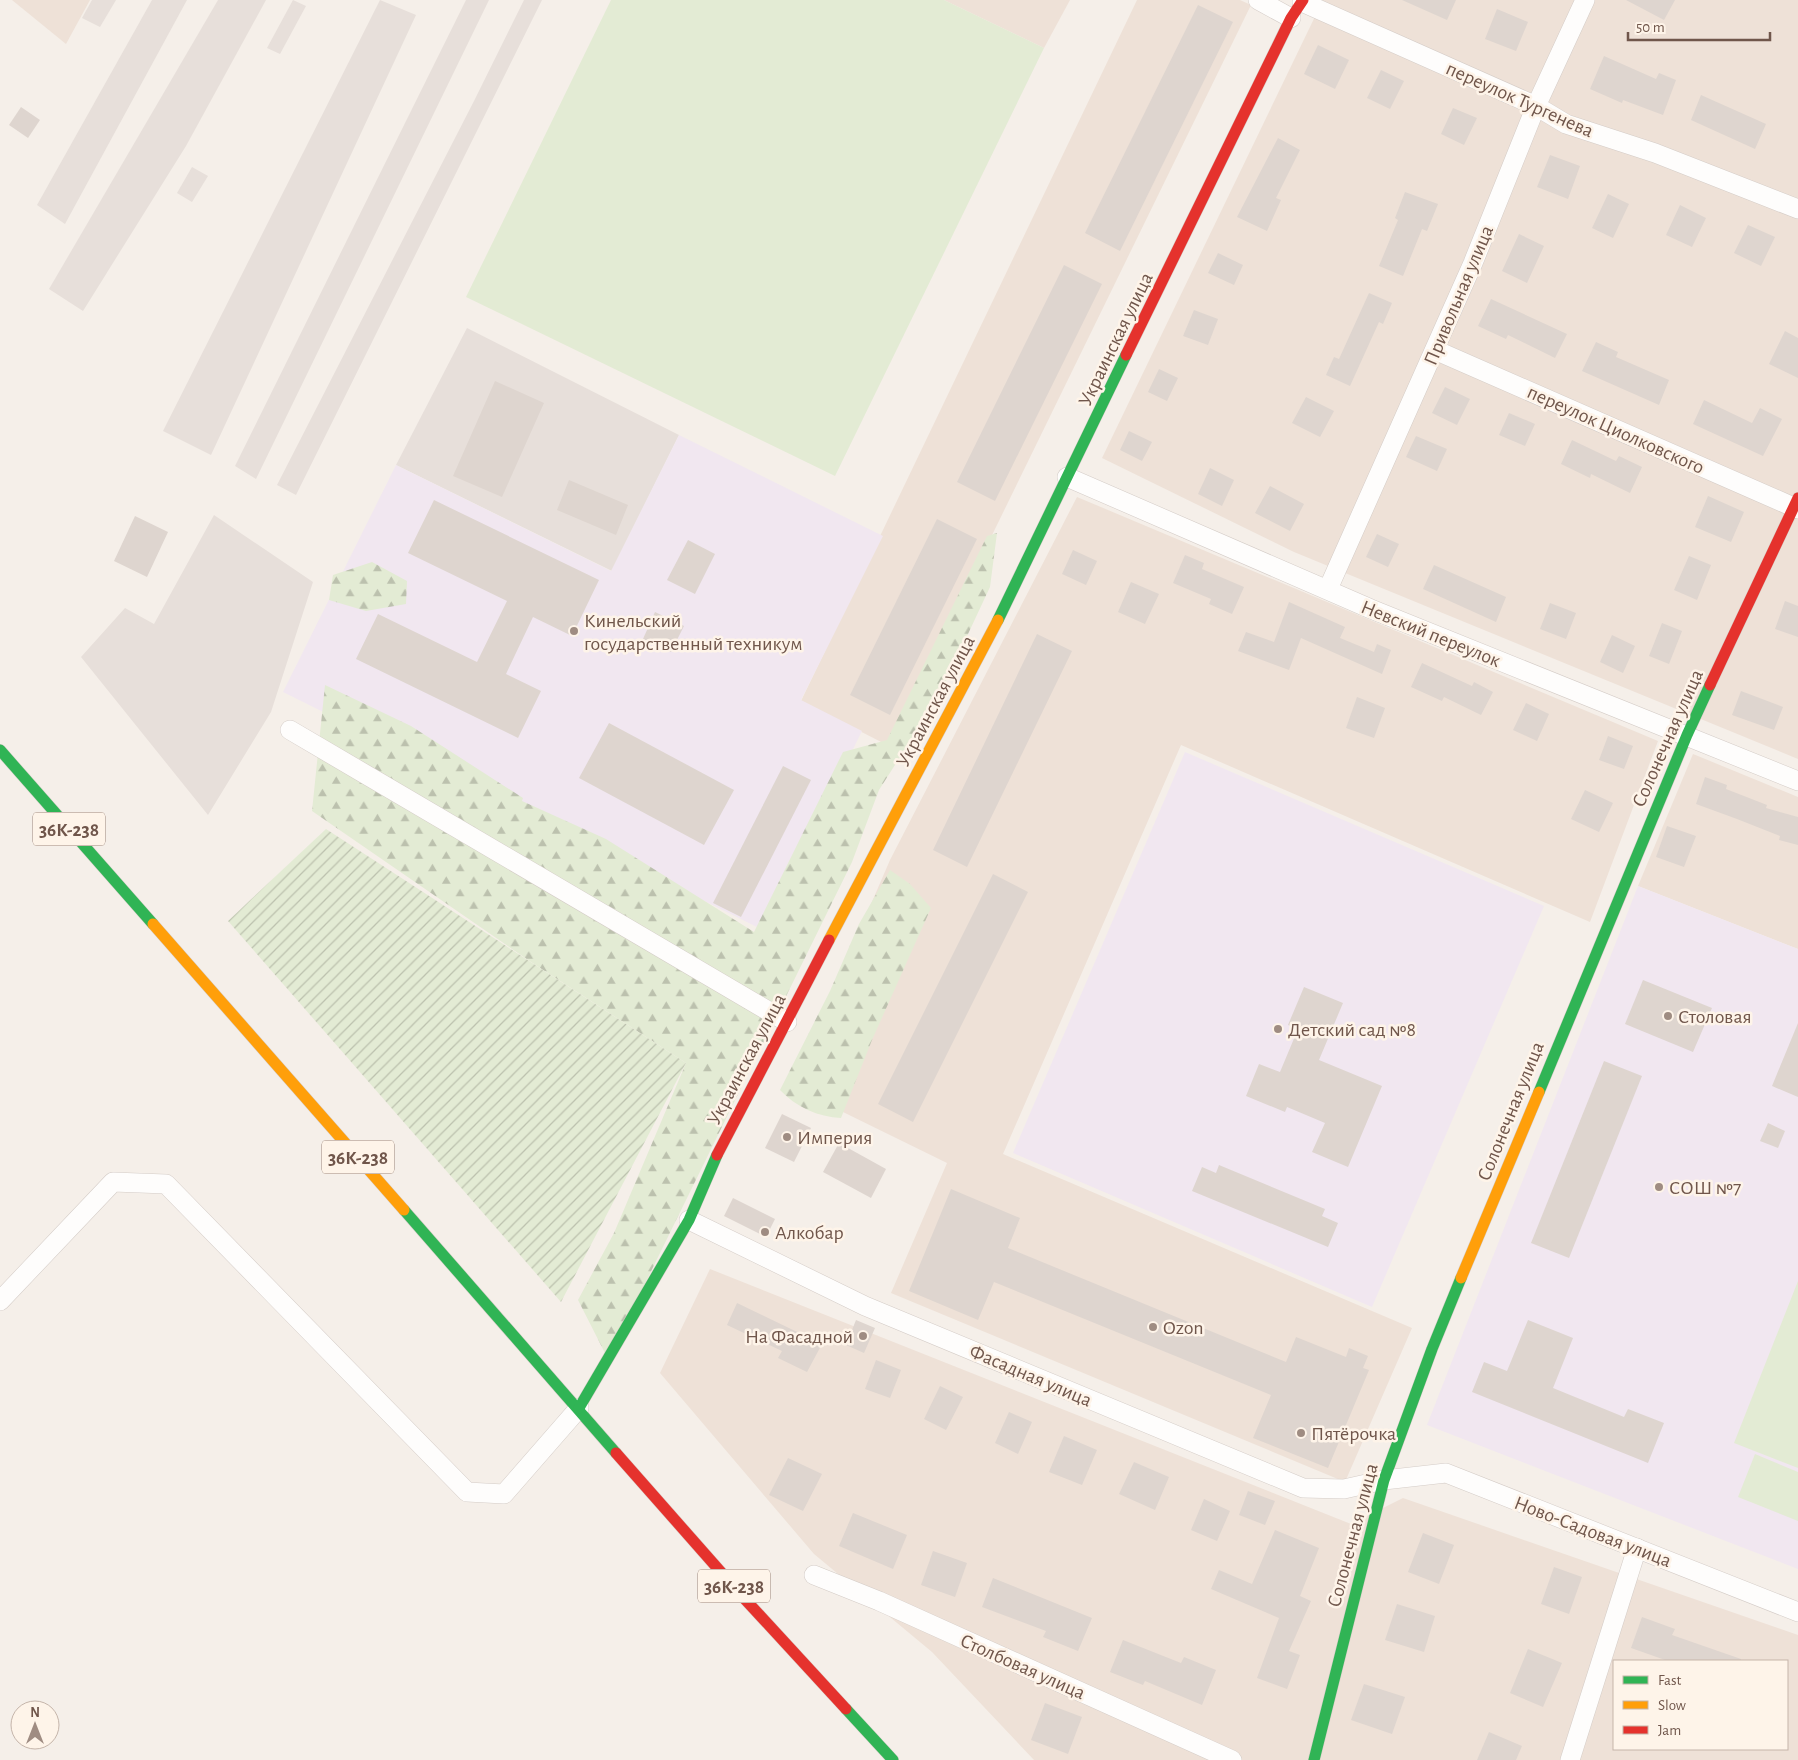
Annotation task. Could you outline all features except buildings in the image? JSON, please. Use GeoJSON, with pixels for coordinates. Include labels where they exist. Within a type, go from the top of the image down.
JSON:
{"type":"FeatureCollection","features":[{"type":"Feature","properties":{"kind":"main road","name":"Украинская улица"},"geometry":{"type":"LineString","coordinates":[[579,1408],[690,1220],[722,1144],[1013,594],[1067,477],[1291,18],[1302,1]]}},
{"type":"Feature","properties":{"kind":"main road","name":"Солонечная улица"},"geometry":{"type":"LineString","coordinates":[[1314,1760],[1384,1480],[1444,1322],[1687,735],[1797,505]]}},
{"type":"Feature","properties":{"kind":"main road","name":"36К-238"},"geometry":{"type":"LineString","coordinates":[[0,750],[742,1596],[892,1760]]}},
{"type":"Feature","properties":{"kind":"street"},"geometry":{"type":"LineString","coordinates":[[1258,0],[1291,18]]}},
{"type":"Feature","properties":{"kind":"street","name":"Привольная улица"},"geometry":{"type":"LineString","coordinates":[[1328,589],[1473,263],[1536,106],[1585,0]]}},
{"type":"Feature","properties":{"kind":"street","name":"переулок Тургенева"},"geometry":{"type":"LineString","coordinates":[[1302,1],[1536,106],[1566,124],[1656,153],[1798,209]]}},
{"type":"Feature","properties":{"kind":"street","name":"переулок Циолковского"},"geometry":{"type":"LineString","coordinates":[[1435,350],[1797,505]]}},
{"type":"Feature","properties":{"kind":"street","name":"Невский переулок"},"geometry":{"type":"LineString","coordinates":[[1067,477],[1328,589],[1798,781]]}},
{"type":"Feature","properties":{"kind":"street"},"geometry":{"type":"LineString","coordinates":[[290,730],[787,1022]]}},
{"type":"Feature","properties":{"kind":"street"},"geometry":{"type":"LineString","coordinates":[[0,1301],[113,1182],[166,1184],[467,1492],[504,1494],[579,1408]]}},
{"type":"Feature","properties":{"kind":"street","name":"Фасадная улица"},"geometry":{"type":"LineString","coordinates":[[690,1220],[865,1306],[1303,1488],[1344,1489],[1384,1480]]}},
{"type":"Feature","properties":{"kind":"street","name":"Ново-Садовая улица"},"geometry":{"type":"LineString","coordinates":[[1384,1480],[1446,1473],[1798,1612]]}},
{"type":"Feature","properties":{"kind":"street"},"geometry":{"type":"LineString","coordinates":[[1570,1760],[1637,1548]]}},
{"type":"Feature","properties":{"kind":"street","name":"Столбовая улица"},"geometry":{"type":"LineString","coordinates":[[814,1575],[879,1601],[1232,1760]]}},
{"type":"Feature","properties":{"kind":"shaded area"},"geometry":{"type":"Polygon","coordinates":[[[12,0],[90,0],[66,44],[12,0]]]}},
{"type":"Feature","properties":{"kind":"shaded area"},"geometry":{"type":"Polygon","coordinates":[[[92,0],[116,0],[100,27],[82,18],[92,0]]]}},
{"type":"Feature","properties":{"kind":"shaded area"},"geometry":{"type":"Polygon","coordinates":[[[152,0],[187,0],[65,224],[37,205],[152,0]]]}},
{"type":"Feature","properties":{"kind":"shaded area"},"geometry":{"type":"Polygon","coordinates":[[[218,0],[266,0],[186,146],[83,311],[49,289],[218,0]]]}},
{"type":"Feature","properties":{"kind":"shaded area"},"geometry":{"type":"Polygon","coordinates":[[[293,0],[306,6],[280,54],[267,48],[293,0]]]}},
{"type":"Feature","properties":{"kind":"shaded area"},"geometry":{"type":"Polygon","coordinates":[[[380,0],[416,15],[211,455],[163,431],[380,0]]]}},
{"type":"Feature","properties":{"kind":"shaded area"},"geometry":{"type":"Polygon","coordinates":[[[466,0],[489,0],[256,479],[235,466],[466,0]]]}},
{"type":"Feature","properties":{"kind":"shaded area"},"geometry":{"type":"Polygon","coordinates":[[[524,0],[542,0],[296,495],[277,485],[524,0]]]}},
{"type":"Feature","properties":{"kind":"shaded area"},"geometry":{"type":"Polygon","coordinates":[[[944,0],[1070,0],[1044,48],[944,0]]]}},
{"type":"Feature","properties":{"kind":"shaded area"},"geometry":{"type":"Polygon","coordinates":[[[1137,0],[1240,0],[1251,5],[889,746],[801,701],[1137,0]]]}},
{"type":"Feature","properties":{"kind":"shaded area"},"geometry":{"type":"Polygon","coordinates":[[[1323,0],[1798,0],[1798,759],[1294,552],[1102,458],[1323,0]]]}},
{"type":"Feature","properties":{"kind":"shaded area"},"geometry":{"type":"Polygon","coordinates":[[[192,167],[208,176],[192,202],[177,193],[192,167]]]}},
{"type":"Feature","properties":{"kind":"shaded area"},"geometry":{"type":"Polygon","coordinates":[[[467,328],[679,435],[612,571],[396,465],[467,328]]]}},
{"type":"Feature","properties":{"kind":"shaded area","name":"Кинельский государственный техникум"},"geometry":{"type":"Polygon","coordinates":[[[679,435],[883,536],[801,700],[862,731],[763,930],[283,692],[396,465],[611,571],[679,435]]]}},
{"type":"Feature","properties":{"kind":"shaded area"},"geometry":{"type":"Polygon","coordinates":[[[1077,497],[1658,741],[1590,922],[1181,745],[1003,1154],[1412,1328],[1345,1482],[891,1293],[947,1163],[792,1087],[890,860],[1077,497]]]}},
{"type":"Feature","properties":{"kind":"shaded area"},"geometry":{"type":"Polygon","coordinates":[[[214,515],[313,582],[271,712],[208,815],[81,657],[125,608],[154,624],[214,515]]]}},
{"type":"Feature","properties":{"kind":"shaded area","name":"Детский сад №8"},"geometry":{"type":"Polygon","coordinates":[[[1185,752],[1544,906],[1372,1307],[1013,1153],[1185,752]]]}},
{"type":"Feature","properties":{"kind":"shaded area"},"geometry":{"type":"Polygon","coordinates":[[[1693,754],[1798,797],[1798,949],[1638,886],[1693,754]]]}},
{"type":"Feature","properties":{"kind":"shaded area","name":"СОШ №7"},"geometry":{"type":"Polygon","coordinates":[[[1638,886],[1798,949],[1798,1569],[1427,1425],[1638,886]]]}},
{"type":"Feature","properties":{"kind":"shaded area"},"geometry":{"type":"Polygon","coordinates":[[[710,1269],[1351,1524],[1403,1498],[1798,1635],[1798,1760],[1034,1760],[932,1652],[814,1554],[660,1373],[710,1269]]]}},
{"type":"Feature","properties":{"kind":"green space"},"geometry":{"type":"Polygon","coordinates":[[[611,0],[944,0],[1044,48],[835,476],[466,297],[611,0]]]}},
{"type":"Feature","properties":{"kind":"green space"},"geometry":{"type":"Polygon","coordinates":[[[997,533],[990,587],[939,696],[879,790],[852,862],[608,1359],[578,1300],[614,1233],[686,1063],[531,962],[312,811],[325,685],[411,726],[523,798],[522,801],[606,839],[754,932],[843,752],[887,740],[987,536],[997,533]]]}},
{"type":"Feature","properties":{"kind":"green space"},"geometry":{"type":"Polygon","coordinates":[[[372,562],[407,581],[406,604],[366,611],[329,600],[333,575],[372,562]]]}},
{"type":"Feature","properties":{"kind":"green space"},"geometry":{"type":"Polygon","coordinates":[[[326,829],[686,1063],[561,1302],[228,921],[326,829]]]}},
{"type":"Feature","properties":{"kind":"green space"},"geometry":{"type":"Polygon","coordinates":[[[890,870],[910,884],[931,908],[872,1040],[841,1118],[824,1116],[800,1106],[780,1090],[830,991],[859,924],[890,870]]]}},
{"type":"Feature","properties":{"kind":"green space"},"geometry":{"type":"Polygon","coordinates":[[[1798,1281],[1798,1468],[1734,1443],[1798,1281]]]}},
{"type":"Feature","properties":{"kind":"green space"},"geometry":{"type":"Polygon","coordinates":[[[1755,1454],[1798,1472],[1798,1521],[1738,1497],[1755,1454]]]}},
{"type":"Feature","properties":{"kind":"traffic: fast"},"geometry":{"type":"LineString","coordinates":[[998,620],[1126,355]]}},
{"type":"Feature","properties":{"kind":"traffic: fast"},"geometry":{"type":"LineString","coordinates":[[1539,1092],[1687,735],[1710,685]]}},
{"type":"Feature","properties":{"kind":"traffic: fast"},"geometry":{"type":"LineString","coordinates":[[0,750],[153,924]]}},
{"type":"Feature","properties":{"kind":"traffic: fast"},"geometry":{"type":"LineString","coordinates":[[579,1408],[689,1220],[717,1155]]}},
{"type":"Feature","properties":{"kind":"traffic: fast"},"geometry":{"type":"LineString","coordinates":[[404,1210],[616,1453]]}},
{"type":"Feature","properties":{"kind":"traffic: fast"},"geometry":{"type":"LineString","coordinates":[[1314,1760],[1384,1480],[1432,1349],[1461,1278]]}},
{"type":"Feature","properties":{"kind":"traffic: fast"},"geometry":{"type":"LineString","coordinates":[[846,1709],[893,1760]]}},
{"type":"Feature","properties":{"kind":"traffic: slow"},"geometry":{"type":"LineString","coordinates":[[829,940],[998,620]]}},
{"type":"Feature","properties":{"kind":"traffic: slow"},"geometry":{"type":"LineString","coordinates":[[153,924],[404,1210]]}},
{"type":"Feature","properties":{"kind":"traffic: slow"},"geometry":{"type":"LineString","coordinates":[[1461,1278],[1539,1092]]}},
{"type":"Feature","properties":{"kind":"traffic: jam"},"geometry":{"type":"LineString","coordinates":[[1126,355],[1291,18],[1303,0]]}},
{"type":"Feature","properties":{"kind":"traffic: jam"},"geometry":{"type":"LineString","coordinates":[[1710,685],[1798,498]]}},
{"type":"Feature","properties":{"kind":"traffic: jam"},"geometry":{"type":"LineString","coordinates":[[717,1155],[829,940]]}},
{"type":"Feature","properties":{"kind":"traffic: jam"},"geometry":{"type":"LineString","coordinates":[[616,1453],[742,1596],[846,1709]]}},
{"type":"Feature","properties":{"kind":"place","name":"Кинельский государственный техникум"},"geometry":{"type":"Point","coordinates":[574,631]}},
{"type":"Feature","properties":{"kind":"place","name":"Столовая"},"geometry":{"type":"Point","coordinates":[1668,1016]}},
{"type":"Feature","properties":{"kind":"place","name":"Детский сад №8"},"geometry":{"type":"Point","coordinates":[1278,1029]}},
{"type":"Feature","properties":{"kind":"place","name":"Империя"},"geometry":{"type":"Point","coordinates":[787,1137]}},
{"type":"Feature","properties":{"kind":"place","name":"СОШ №7"},"geometry":{"type":"Point","coordinates":[1659,1187]}},
{"type":"Feature","properties":{"kind":"place","name":"Алкобар"},"geometry":{"type":"Point","coordinates":[765,1232]}},
{"type":"Feature","properties":{"kind":"place","name":"Ozon"},"geometry":{"type":"Point","coordinates":[1153,1327]}},
{"type":"Feature","properties":{"kind":"place","name":"На Фасадной"},"geometry":{"type":"Point","coordinates":[863,1336]}},
{"type":"Feature","properties":{"kind":"place","name":"Пятёрочка"},"geometry":{"type":"Point","coordinates":[1301,1433]}}]}
